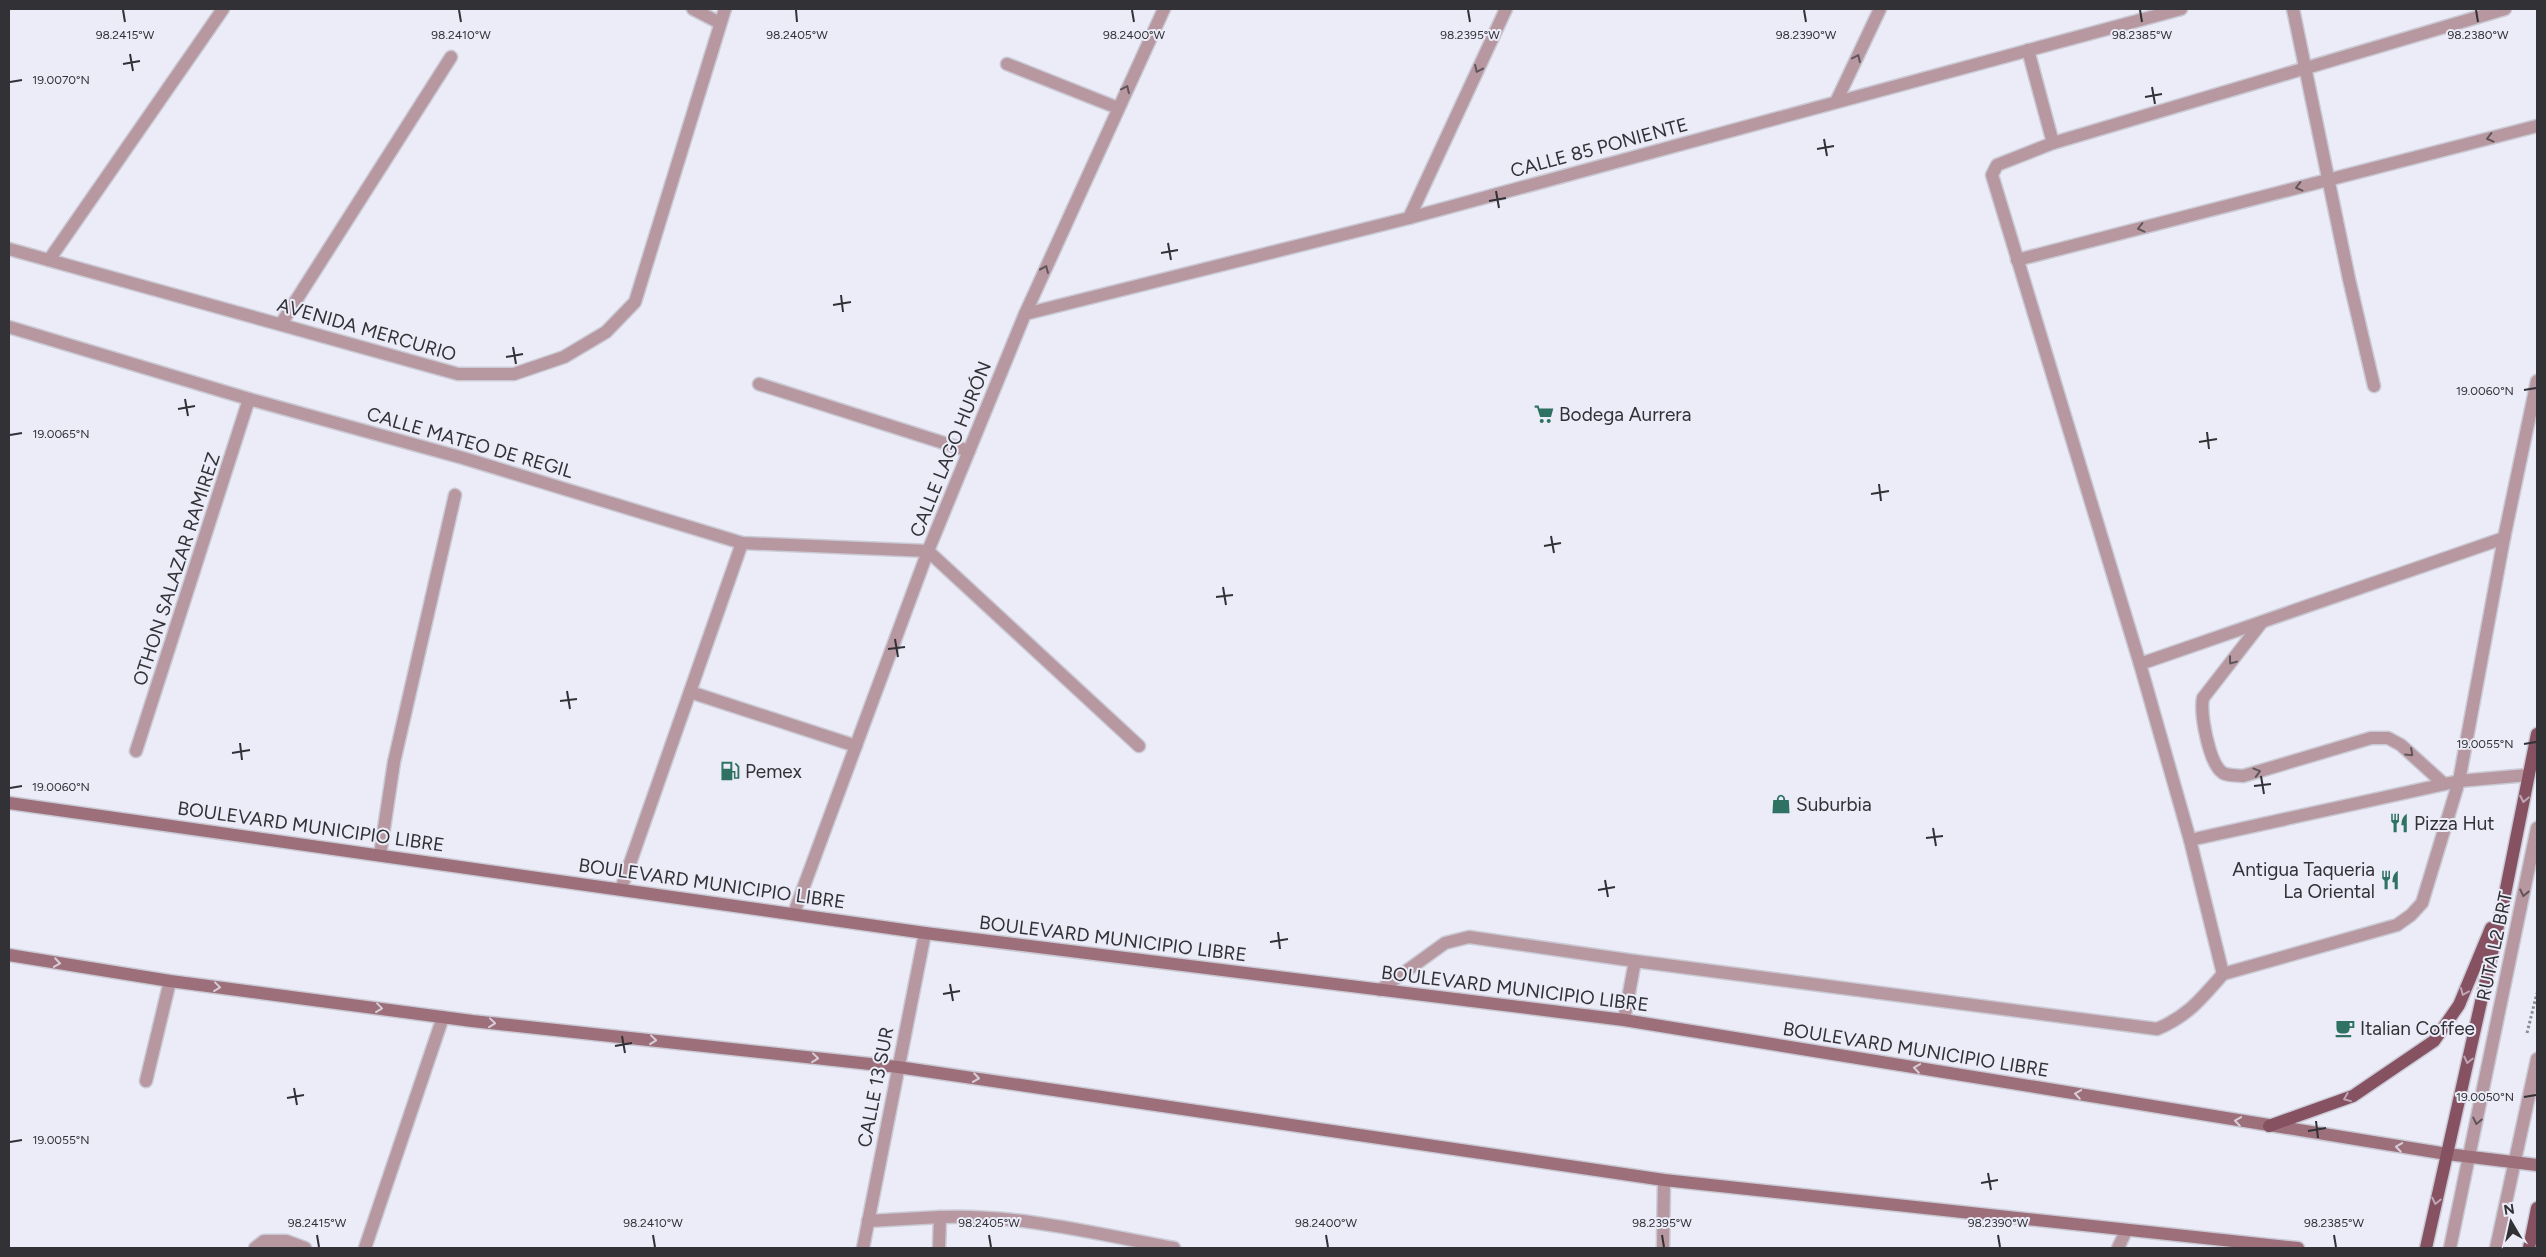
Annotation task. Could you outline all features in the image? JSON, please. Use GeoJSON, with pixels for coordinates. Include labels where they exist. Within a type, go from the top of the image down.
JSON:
{"type":"FeatureCollection","features":[{"type":"Feature","properties":{"kind":"main road"},"geometry":{"type":"LineString","coordinates":[[2426,1248],[2504,899],[2537,734]]}},
{"type":"Feature","properties":{"kind":"main road","name":"BOULEVARD MUNICIPIO LIBRE"},"geometry":{"type":"LineString","coordinates":[[9,802],[925,933],[1624,1020],[2270,1126],[2447,1154],[2537,1165]]}},
{"type":"Feature","properties":{"kind":"main road"},"geometry":{"type":"LineString","coordinates":[[2270,1126],[2353,1096],[2434,1041],[2459,1005],[2504,899]]}},
{"type":"Feature","properties":{"kind":"main road"},"geometry":{"type":"LineString","coordinates":[[9,955],[170,981],[444,1016],[898,1067],[1664,1180],[2298,1248]]}},
{"type":"Feature","properties":{"kind":"main road"},"geometry":{"type":"LineString","coordinates":[[2529,1248],[2537,1208]]}},
{"type":"Feature","properties":{"kind":"street"},"geometry":{"type":"LineString","coordinates":[[49,260],[223,9]]}},
{"type":"Feature","properties":{"kind":"street"},"geometry":{"type":"LineString","coordinates":[[693,9],[720,23]]}},
{"type":"Feature","properties":{"kind":"street","name":"AVENIDA MERCURIO"},"geometry":{"type":"LineString","coordinates":[[9,249],[458,374],[514,374],[564,357],[606,332],[635,302],[725,9]]}},
{"type":"Feature","properties":{"kind":"street","name":"CALLE LAGO HURÓN"},"geometry":{"type":"LineString","coordinates":[[794,913],[928,551],[1025,314],[1164,9]]}},
{"type":"Feature","properties":{"kind":"street"},"geometry":{"type":"LineString","coordinates":[[1409,218],[1506,9]]}},
{"type":"Feature","properties":{"kind":"street"},"geometry":{"type":"LineString","coordinates":[[1836,102],[1880,9]]}},
{"type":"Feature","properties":{"kind":"street","name":"CALLE 85 PONIENTE"},"geometry":{"type":"LineString","coordinates":[[1025,314],[1409,218],[2181,9]]}},
{"type":"Feature","properties":{"kind":"street"},"geometry":{"type":"LineString","coordinates":[[2293,9],[2330,179],[2349,279],[2374,386]]}},
{"type":"Feature","properties":{"kind":"street"},"geometry":{"type":"LineString","coordinates":[[2223,974],[2190,840],[2140,664],[1992,175],[1997,165],[2053,143],[2305,70],[2504,9]]}},
{"type":"Feature","properties":{"kind":"street"},"geometry":{"type":"LineString","coordinates":[[2028,50],[2053,143]]}},
{"type":"Feature","properties":{"kind":"street"},"geometry":{"type":"LineString","coordinates":[[281,324],[451,56]]}},
{"type":"Feature","properties":{"kind":"street"},"geometry":{"type":"LineString","coordinates":[[1007,64],[1118,108]]}},
{"type":"Feature","properties":{"kind":"street"},"geometry":{"type":"LineString","coordinates":[[2017,260],[2537,126]]}},
{"type":"Feature","properties":{"kind":"street","name":"CALLE MATEO DE REGIL"},"geometry":{"type":"LineString","coordinates":[[9,327],[250,399],[463,458],[742,543],[928,551]]}},
{"type":"Feature","properties":{"kind":"street"},"geometry":{"type":"LineString","coordinates":[[1380,990],[1445,943],[1469,937],[1635,961],[2157,1028],[2172,1023],[2192,1010],[2223,974],[2397,925],[2411,916],[2422,903],[2459,781],[2504,538],[2537,381]]}},
{"type":"Feature","properties":{"kind":"street"},"geometry":{"type":"LineString","coordinates":[[759,384],[969,451]]}},
{"type":"Feature","properties":{"kind":"street","name":"OTHON SALAZAR RAMIREZ"},"geometry":{"type":"LineString","coordinates":[[136,752],[250,399]]}},
{"type":"Feature","properties":{"kind":"street"},"geometry":{"type":"LineString","coordinates":[[380,855],[394,762],[455,495]]}},
{"type":"Feature","properties":{"kind":"street"},"geometry":{"type":"LineString","coordinates":[[2140,664],[2504,538]]}},
{"type":"Feature","properties":{"kind":"street"},"geometry":{"type":"LineString","coordinates":[[622,889],[742,543]]}},
{"type":"Feature","properties":{"kind":"street"},"geometry":{"type":"LineString","coordinates":[[928,551],[1139,746]]}},
{"type":"Feature","properties":{"kind":"street"},"geometry":{"type":"LineString","coordinates":[[2262,622],[2203,698],[2201,709],[2214,764],[2224,774],[2243,776],[2371,738],[2388,738],[2401,745],[2444,784]]}},
{"type":"Feature","properties":{"kind":"street"},"geometry":{"type":"LineString","coordinates":[[690,692],[856,746]]}},
{"type":"Feature","properties":{"kind":"street"},"geometry":{"type":"LineString","coordinates":[[2190,840],[2459,781],[2528,775]]}},
{"type":"Feature","properties":{"kind":"street","name":"RUTA L2 BRT"},"geometry":{"type":"LineString","coordinates":[[2450,1248],[2537,828]]}},
{"type":"Feature","properties":{"kind":"street","name":"CALLE 13 SUR"},"geometry":{"type":"LineString","coordinates":[[863,1248],[925,933]]}},
{"type":"Feature","properties":{"kind":"street"},"geometry":{"type":"LineString","coordinates":[[1624,1020],[1635,961]]}},
{"type":"Feature","properties":{"kind":"street"},"geometry":{"type":"LineString","coordinates":[[146,1080],[170,981]]}},
{"type":"Feature","properties":{"kind":"street"},"geometry":{"type":"LineString","coordinates":[[365,1248],[444,1016]]}},
{"type":"Feature","properties":{"kind":"street"},"geometry":{"type":"LineString","coordinates":[[2496,1248],[2513,1162],[2537,1059]]}},
{"type":"Feature","properties":{"kind":"street"},"geometry":{"type":"LineString","coordinates":[[1663,1248],[1664,1180]]}},
{"type":"Feature","properties":{"kind":"street"},"geometry":{"type":"LineString","coordinates":[[868,1221],[976,1216],[1009,1218],[1174,1248]]}},
{"type":"Feature","properties":{"kind":"street"},"geometry":{"type":"LineString","coordinates":[[939,1248],[940,1217]]}},
{"type":"Feature","properties":{"kind":"street"},"geometry":{"type":"LineString","coordinates":[[2118,1248],[2126,1230]]}},
{"type":"Feature","properties":{"kind":"street"},"geometry":{"type":"LineString","coordinates":[[255,1248],[264,1241],[286,1241],[305,1248]]}},
{"type":"Feature","properties":{"kind":"place","name":"Bodega Aurrera"},"geometry":{"type":"Point","coordinates":[1544,414]}},
{"type":"Feature","properties":{"kind":"place","name":"Pemex"},"geometry":{"type":"Point","coordinates":[730,771]}},
{"type":"Feature","properties":{"kind":"place","name":"Suburbia"},"geometry":{"type":"Point","coordinates":[1781,804]}},
{"type":"Feature","properties":{"kind":"place","name":"Pizza Hut"},"geometry":{"type":"Point","coordinates":[2399,823]}},
{"type":"Feature","properties":{"kind":"place","name":"Antigua Taqueria La Oriental"},"geometry":{"type":"Point","coordinates":[2390,880]}},
{"type":"Feature","properties":{"kind":"place","name":"Italian Coffee"},"geometry":{"type":"Point","coordinates":[2345,1028]}}]}
